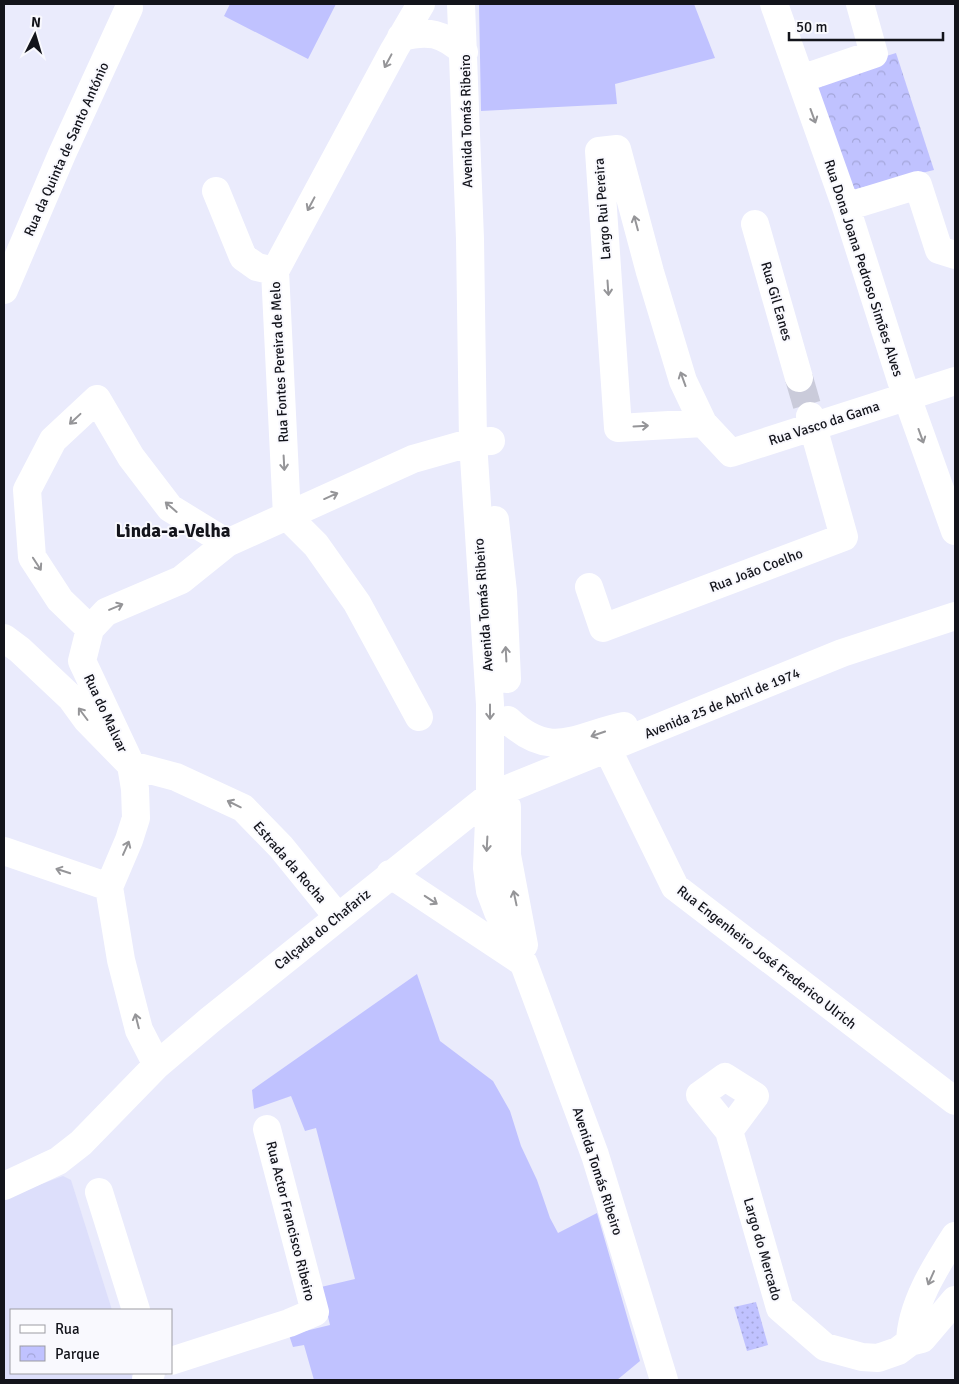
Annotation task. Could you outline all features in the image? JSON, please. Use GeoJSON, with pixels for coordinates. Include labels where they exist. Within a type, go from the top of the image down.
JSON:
{"type":"FeatureCollection","features":[{"type":"Feature","properties":{"kind":"street","name":"Rua Fontes Pereira de Melo"},"geometry":{"type":"LineString","coordinates":[[287,516],[275,271],[401,37],[421,4]]}},
{"type":"Feature","properties":{"kind":"street","name":"Avenida Tomás Ribeiro"},"geometry":{"type":"LineString","coordinates":[[462,4],[470,239],[482,441],[490,704],[507,855],[524,938],[524,964],[595,1155],[664,1380]]}},
{"type":"Feature","properties":{"kind":"street","name":"Rua Dona Joana Pedroso Simões Alves"},"geometry":{"type":"LineString","coordinates":[[774,4],[846,207],[907,397],[955,531]]}},
{"type":"Feature","properties":{"kind":"street"},"geometry":{"type":"LineString","coordinates":[[801,79],[874,54],[860,4]]}},
{"type":"Feature","properties":{"kind":"street","name":"Rua da Quinta de Santo António"},"geometry":{"type":"LineString","coordinates":[[4,290],[62,154],[129,8]]}},
{"type":"Feature","properties":{"kind":"street"},"geometry":{"type":"LineString","coordinates":[[401,37],[421,32],[448,38],[464,52]]}},
{"type":"Feature","properties":{"kind":"street","name":"Largo Rui Pereira"},"geometry":{"type":"LineString","coordinates":[[617,149],[650,272],[680,372],[703,423],[618,428],[598,151],[617,149]]}},
{"type":"Feature","properties":{"kind":"street"},"geometry":{"type":"LineString","coordinates":[[846,207],[918,184],[939,250],[955,255]]}},
{"type":"Feature","properties":{"kind":"street"},"geometry":{"type":"LineString","coordinates":[[216,191],[243,257],[257,267],[275,271]]}},
{"type":"Feature","properties":{"kind":"street","name":"Rua Gil Eanes"},"geometry":{"type":"LineString","coordinates":[[755,224],[799,378]]}},
{"type":"Feature","properties":{"kind":"street","name":"Rua Vasco da Gama"},"geometry":{"type":"LineString","coordinates":[[703,423],[730,453],[811,421],[907,397],[955,381]]}},
{"type":"Feature","properties":{"kind":"street"},"geometry":{"type":"LineString","coordinates":[[227,543],[170,508],[131,457],[97,399],[53,440],[27,490],[32,557],[60,600],[90,629],[106,612],[181,580],[227,543],[413,459],[482,441]]}},
{"type":"Feature","properties":{"kind":"street","name":"Rua João Coelho"},"geometry":{"type":"LineString","coordinates":[[589,587],[603,628],[844,537],[811,421]]}},
{"type":"Feature","properties":{"kind":"street","name":"Avenida Tomás Ribeiro"},"geometry":{"type":"LineString","coordinates":[[482,441],[494,511],[503,592],[508,720],[499,792]]}},
{"type":"Feature","properties":{"kind":"street"},"geometry":{"type":"LineString","coordinates":[[287,516],[316,545],[357,603],[419,716]]}},
{"type":"Feature","properties":{"kind":"street","name":"Avenida 25 de Abril de 1974"},"geometry":{"type":"LineString","coordinates":[[499,792],[608,750],[842,653],[955,616]]}},
{"type":"Feature","properties":{"kind":"street","name":"Rua do Malvar"},"geometry":{"type":"LineString","coordinates":[[90,629],[82,661],[131,765],[135,789],[136,818],[130,840],[109,887]]}},
{"type":"Feature","properties":{"kind":"street"},"geometry":{"type":"LineString","coordinates":[[4,638],[20,650],[71,698],[87,720],[131,765]]}},
{"type":"Feature","properties":{"kind":"street"},"geometry":{"type":"LineString","coordinates":[[508,720],[520,732],[537,741],[556,744],[575,741],[628,725],[662,728]]}},
{"type":"Feature","properties":{"kind":"street","name":"Rua Engenheiro José Frederico Ulrich"},"geometry":{"type":"LineString","coordinates":[[608,750],[675,888],[955,1102]]}},
{"type":"Feature","properties":{"kind":"street","name":"Estrada da Rocha"},"geometry":{"type":"LineString","coordinates":[[131,765],[176,777],[243,808],[281,847],[337,916]]}},
{"type":"Feature","properties":{"kind":"street","name":"Calçada do Chafariz"},"geometry":{"type":"LineString","coordinates":[[4,1186],[58,1161],[81,1143],[157,1065],[337,916],[499,792]]}},
{"type":"Feature","properties":{"kind":"street"},"geometry":{"type":"LineString","coordinates":[[4,852],[109,887],[121,960],[139,1030],[157,1065]]}},
{"type":"Feature","properties":{"kind":"street"},"geometry":{"type":"LineString","coordinates":[[390,874],[524,964]]}},
{"type":"Feature","properties":{"kind":"street","name":"Rua Actor Francisco Ribeiro"},"geometry":{"type":"LineString","coordinates":[[172,1361],[289,1323],[315,1312],[267,1129]]}},
{"type":"Feature","properties":{"kind":"street","name":"Largo do Mercado"},"geometry":{"type":"LineString","coordinates":[[729,1132],[780,1308],[825,1347],[862,1357],[878,1358],[898,1351],[910,1342],[922,1339],[955,1300]]}},
{"type":"Feature","properties":{"kind":"street"},"geometry":{"type":"LineString","coordinates":[[99,1192],[136,1309]]}},
{"type":"Feature","properties":{"kind":"street"},"geometry":{"type":"LineString","coordinates":[[910,1342],[910,1325],[937,1264],[955,1236]]}},
{"type":"Feature","properties":{"kind":"shaded area"},"geometry":{"type":"Polygon","coordinates":[[[63,1176],[71,1180],[112,1309],[10,1309],[10,1374],[131,1374],[133,1380],[4,1380],[4,1198],[63,1176]]]}},
{"type":"Feature","properties":{"kind":"green space"},"geometry":{"type":"Polygon","coordinates":[[[230,4],[336,4],[308,59],[224,16],[230,4]]]}},
{"type":"Feature","properties":{"kind":"green space"},"geometry":{"type":"Polygon","coordinates":[[[479,4],[694,4],[715,58],[615,84],[617,104],[481,111],[479,4]]]}},
{"type":"Feature","properties":{"kind":"green space"},"geometry":{"type":"Polygon","coordinates":[[[896,53],[934,170],[852,190],[813,79],[896,53]]]}},
{"type":"Feature","properties":{"kind":"green space"},"geometry":{"type":"Polygon","coordinates":[[[417,974],[440,1041],[493,1081],[510,1111],[521,1146],[558,1233],[597,1213],[640,1361],[617,1380],[314,1380],[304,1345],[293,1347],[289,1335],[330,1325],[321,1287],[355,1279],[316,1128],[305,1131],[291,1096],[254,1109],[252,1090],[417,974]]]}},
{"type":"Feature","properties":{"kind":"green space"},"geometry":{"type":"Polygon","coordinates":[[[756,1302],[768,1345],[747,1351],[734,1307],[756,1302]]]}},
{"type":"Feature","properties":{"kind":"tunnel"},"geometry":{"type":"LineString","coordinates":[[799,378],[810,416]]}},
{"type":"Feature","properties":{"kind":"district","name":"Linda-a-Velha"},"geometry":{"type":"Point","coordinates":[173,530]}}]}
